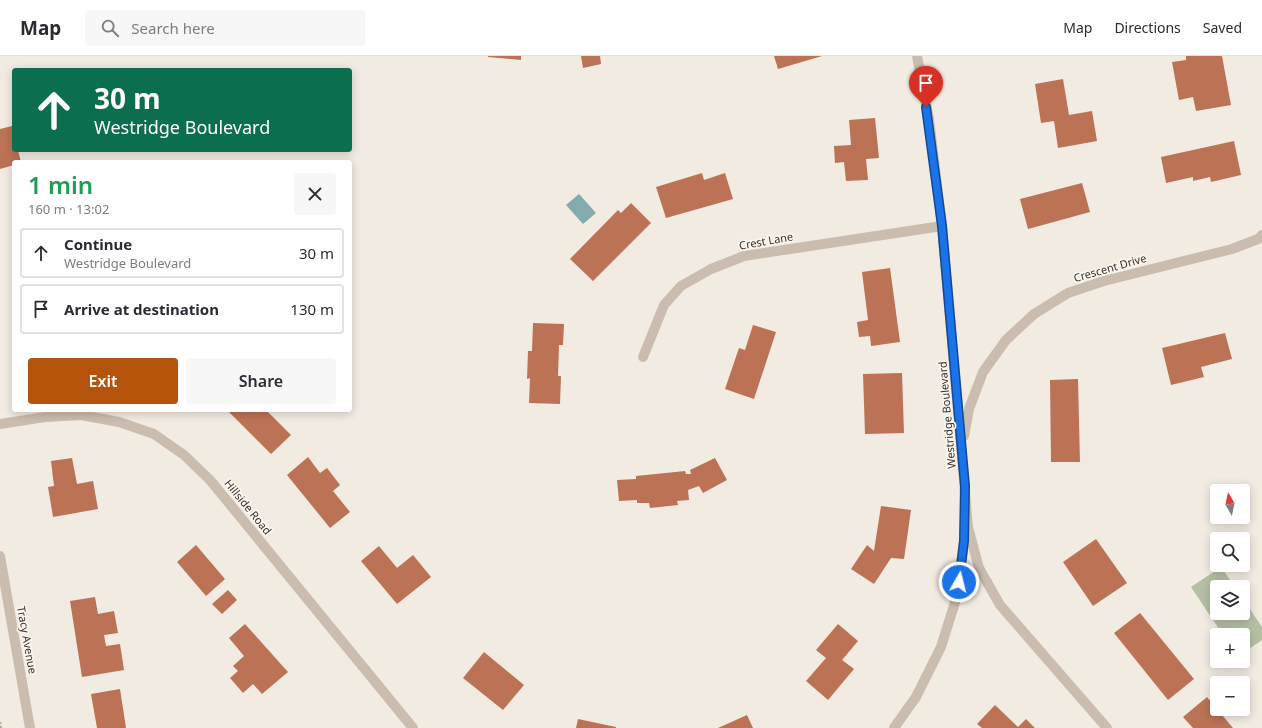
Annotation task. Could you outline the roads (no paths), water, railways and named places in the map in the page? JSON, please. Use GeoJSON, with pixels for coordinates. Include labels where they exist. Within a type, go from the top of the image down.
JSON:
{"type":"FeatureCollection","features":[{"type":"Feature","properties":{"kind":"street","name":"Westridge Boulevard"},"geometry":{"type":"LineString","coordinates":[[916,56],[929,119],[942,226],[968,527],[980,568],[1000,605],[1107,728]]}},
{"type":"Feature","properties":{"kind":"street","name":"Crest Lane"},"geometry":{"type":"LineString","coordinates":[[643,357],[664,305],[681,286],[711,269],[744,256],[942,226]]}},
{"type":"Feature","properties":{"kind":"street","name":"Crescent Drive"},"geometry":{"type":"LineString","coordinates":[[894,728],[916,697],[941,647],[957,596],[964,541],[965,486],[962,447],[969,409],[983,372],[1006,340],[1034,314],[1068,293],[1104,281],[1232,249],[1258,239],[1262,235]]}},
{"type":"Feature","properties":{"kind":"street","name":"Hillside Road"},"geometry":{"type":"LineString","coordinates":[[0,424],[45,416],[81,415],[119,422],[154,434],[184,455],[210,480],[413,728]]}},
{"type":"Feature","properties":{"kind":"street","name":"Tracy Avenue"},"geometry":{"type":"LineString","coordinates":[[0,556],[30,728]]}},
{"type":"Feature","properties":{"kind":"water"},"geometry":{"type":"Polygon","coordinates":[[[579,194],[596,213],[583,224],[566,205],[579,194]]]}}]}
